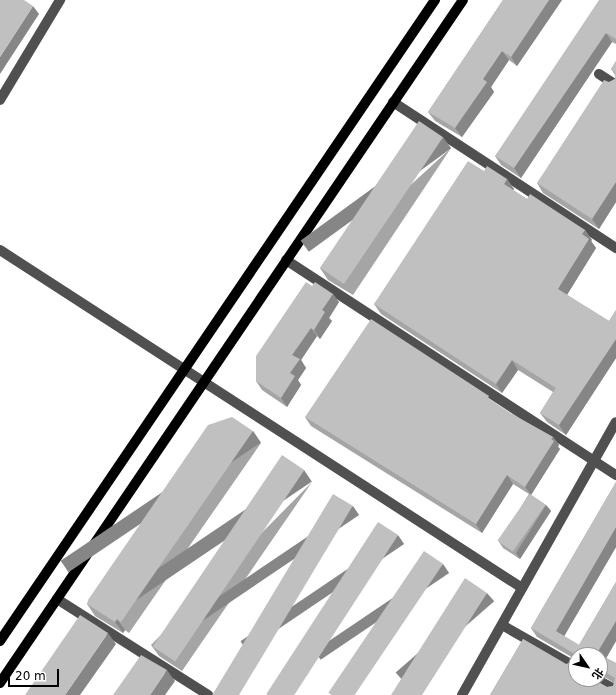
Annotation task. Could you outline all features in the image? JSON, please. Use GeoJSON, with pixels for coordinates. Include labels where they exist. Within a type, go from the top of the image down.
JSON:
{"type":"FeatureCollection","features":[{"type":"Feature","properties":{"kind":"main road"},"geometry":{"type":"LineString","coordinates":[[0,642],[435,0]]}},
{"type":"Feature","properties":{"kind":"main road"},"geometry":{"type":"LineString","coordinates":[[0,683],[463,0]]}},
{"type":"Feature","properties":{"kind":"street"},"geometry":{"type":"LineString","coordinates":[[0,100],[60,0]]}},
{"type":"Feature","properties":{"kind":"street"},"geometry":{"type":"LineString","coordinates":[[600,74],[616,85]]}},
{"type":"Feature","properties":{"kind":"street"},"geometry":{"type":"LineString","coordinates":[[393,102],[616,248]]}},
{"type":"Feature","properties":{"kind":"street"},"geometry":{"type":"LineString","coordinates":[[0,250],[522,588]]}},
{"type":"Feature","properties":{"kind":"street"},"geometry":{"type":"LineString","coordinates":[[286,260],[616,475]]}},
{"type":"Feature","properties":{"kind":"street"},"geometry":{"type":"LineString","coordinates":[[462,695],[616,422]]}},
{"type":"Feature","properties":{"kind":"street"},"geometry":{"type":"LineString","coordinates":[[57,599],[208,695]]}},
{"type":"Feature","properties":{"kind":"street"},"geometry":{"type":"LineString","coordinates":[[502,625],[568,662]]}},
{"type":"Feature","properties":{"kind":"building"},"geometry":{"type":"Polygon","coordinates":[[[0,0],[24,0],[33,6],[0,57],[0,0]]]}},
{"type":"Feature","properties":{"kind":"building"},"geometry":{"type":"Polygon","coordinates":[[[503,0],[549,0],[511,57],[502,51],[483,79],[487,82],[455,128],[428,112],[503,0]]]}},
{"type":"Feature","properties":{"kind":"building"},"geometry":{"type":"Polygon","coordinates":[[[599,0],[616,0],[616,39],[606,33],[514,168],[495,156],[599,0]]]}},
{"type":"Feature","properties":{"kind":"building"},"geometry":{"type":"Polygon","coordinates":[[[616,61],[616,182],[592,219],[537,183],[604,80],[609,82],[615,79],[615,73],[611,69],[616,61]]]}},
{"type":"Feature","properties":{"kind":"building"},"geometry":{"type":"Polygon","coordinates":[[[419,121],[443,137],[344,284],[320,268],[419,121]]]}},
{"type":"Feature","properties":{"kind":"building"},"geometry":{"type":"Polygon","coordinates":[[[468,161],[484,171],[487,166],[507,179],[504,184],[527,199],[530,194],[585,230],[582,234],[589,239],[558,289],[609,321],[616,310],[616,339],[559,425],[540,413],[556,388],[512,360],[496,384],[374,304],[468,161]]]}},
{"type":"Feature","properties":{"kind":"building"},"geometry":{"type":"Polygon","coordinates":[[[306,282],[312,286],[315,282],[333,294],[322,310],[325,312],[314,330],[311,328],[292,355],[300,359],[290,373],[295,376],[281,398],[256,381],[256,356],[306,282]]]}},
{"type":"Feature","properties":{"kind":"building"},"geometry":{"type":"Polygon","coordinates":[[[371,319],[489,396],[488,398],[512,414],[553,437],[551,439],[554,441],[525,487],[507,475],[476,524],[305,417],[371,319]]]}},
{"type":"Feature","properties":{"kind":"building"},"geometry":{"type":"Polygon","coordinates":[[[232,417],[253,431],[121,622],[117,619],[115,622],[87,604],[88,600],[208,425],[232,417]]]}},
{"type":"Feature","properties":{"kind":"building"},"geometry":{"type":"Polygon","coordinates":[[[282,455],[304,470],[175,662],[153,647],[282,455]]]}},
{"type":"Feature","properties":{"kind":"building"},"geometry":{"type":"Polygon","coordinates":[[[616,482],[616,527],[556,631],[579,645],[616,582],[616,621],[601,647],[568,647],[568,650],[531,628],[616,482]]]}},
{"type":"Feature","properties":{"kind":"building"},"geometry":{"type":"Polygon","coordinates":[[[333,494],[353,506],[239,695],[212,695],[333,494]]]}},
{"type":"Feature","properties":{"kind":"building"},"geometry":{"type":"Polygon","coordinates":[[[530,494],[546,505],[513,552],[497,541],[530,494]]]}},
{"type":"Feature","properties":{"kind":"building"},"geometry":{"type":"Polygon","coordinates":[[[378,522],[398,535],[294,695],[266,694],[378,522]]]}},
{"type":"Feature","properties":{"kind":"building"},"geometry":{"type":"Polygon","coordinates":[[[424,551],[443,564],[355,695],[332,695],[328,693],[424,551]]]}},
{"type":"Feature","properties":{"kind":"building"},"geometry":{"type":"Polygon","coordinates":[[[465,578],[487,593],[422,695],[391,695],[465,578]]]}},
{"type":"Feature","properties":{"kind":"building"},"geometry":{"type":"Polygon","coordinates":[[[80,615],[108,633],[65,695],[25,695],[80,615]]]}},
{"type":"Feature","properties":{"kind":"building"},"geometry":{"type":"Polygon","coordinates":[[[523,639],[566,664],[568,664],[568,687],[608,687],[613,686],[615,678],[608,674],[608,659],[616,663],[616,695],[490,695],[523,639]]]}},
{"type":"Feature","properties":{"kind":"building"},"geometry":{"type":"Polygon","coordinates":[[[141,655],[167,670],[150,695],[113,695],[141,655]]]}}]}
